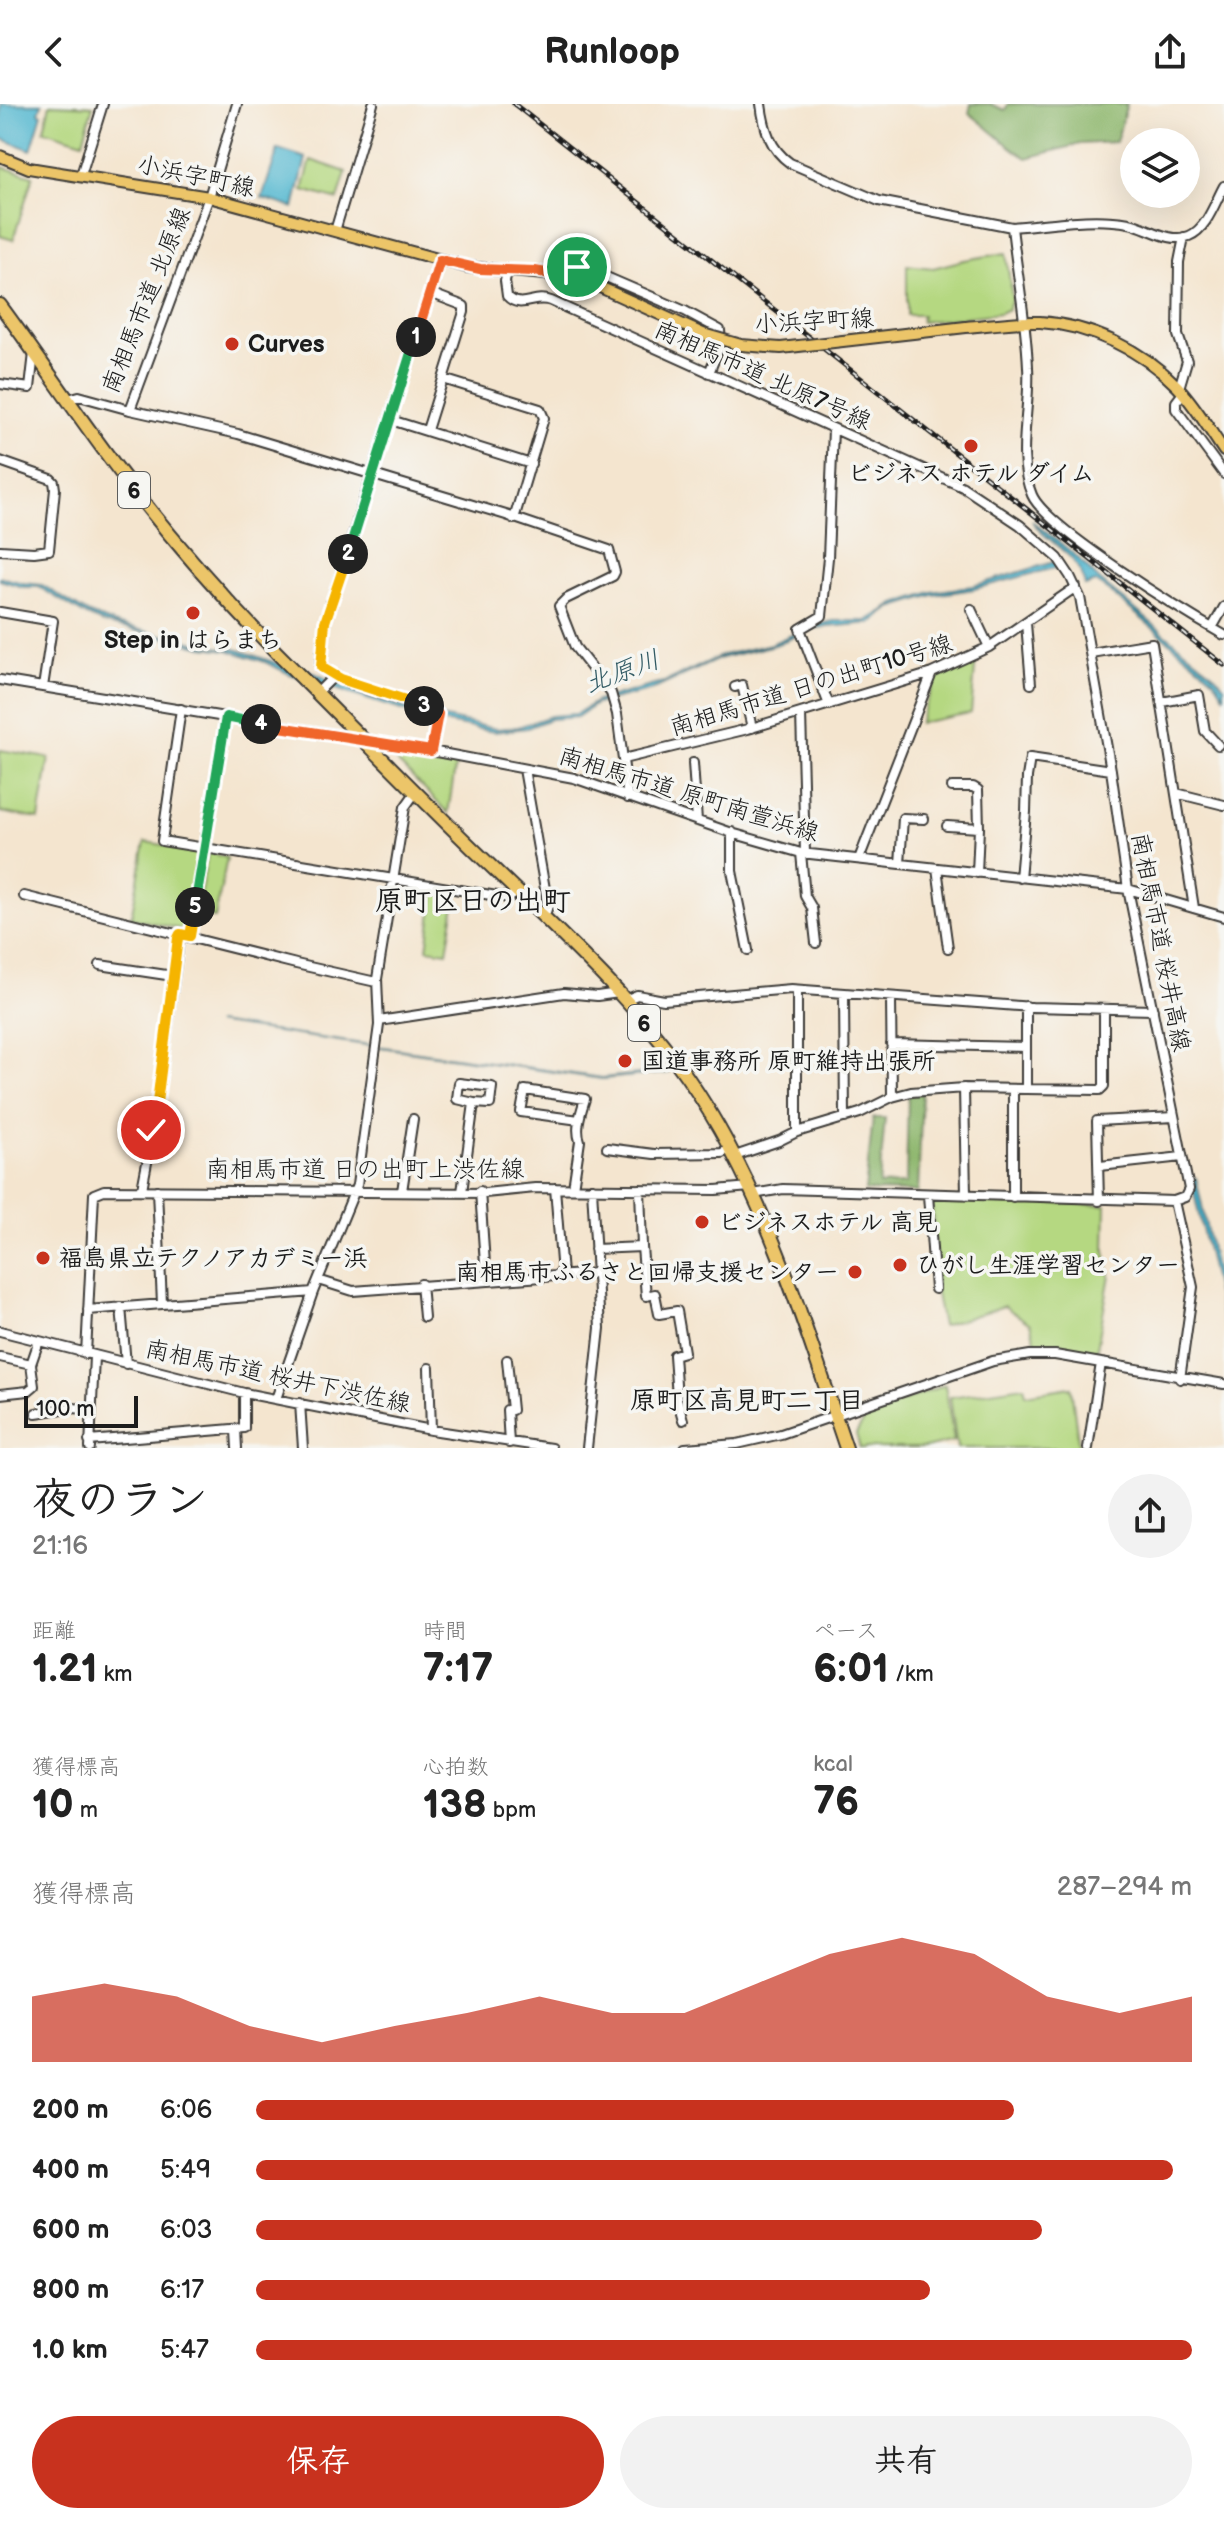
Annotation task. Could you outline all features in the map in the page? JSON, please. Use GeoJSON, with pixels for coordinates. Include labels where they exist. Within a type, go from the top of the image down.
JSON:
{"type":"FeatureCollection","features":[{"type":"Feature","properties":{"kind":"highway","name":"6"},"geometry":{"type":"LineString","coordinates":[[0,305],[128,482],[178,544],[285,661],[324,684],[365,741],[622,997],[687,1077],[733,1152],[751,1190],[818,1360],[846,1448]]}},
{"type":"Feature","properties":{"kind":"main road","name":"小浜字町線"},"geometry":{"type":"LineString","coordinates":[[0,156],[29,168],[209,197],[467,267],[507,272],[535,271],[573,278],[703,334],[741,345],[781,348],[1023,322],[1070,327],[1104,337],[1134,352],[1181,390],[1224,451]]}},
{"type":"Feature","properties":{"kind":"street"},"geometry":{"type":"LineString","coordinates":[[81,175],[103,104]]}},
{"type":"Feature","properties":{"kind":"street","name":"南相馬市道 北原線"},"geometry":{"type":"LineString","coordinates":[[68,399],[79,396],[130,410],[209,197],[237,104]]}},
{"type":"Feature","properties":{"kind":"street"},"geometry":{"type":"LineString","coordinates":[[335,231],[373,104]]}},
{"type":"Feature","properties":{"kind":"street"},"geometry":{"type":"LineString","coordinates":[[761,104],[769,139],[790,163],[879,201],[1012,227],[1113,222],[1136,225],[1172,237],[1184,237],[1200,228],[1224,186]]}},
{"type":"Feature","properties":{"kind":"street"},"geometry":{"type":"LineString","coordinates":[[1012,227],[1029,379],[1026,461],[1032,495],[1040,508],[1095,552],[1224,635]]}},
{"type":"Feature","properties":{"kind":"street"},"geometry":{"type":"LineString","coordinates":[[1184,237],[1179,262],[1178,335],[1187,361],[1176,409],[1224,474]]}},
{"type":"Feature","properties":{"kind":"street"},"geometry":{"type":"LineString","coordinates":[[431,751],[438,714],[432,709],[324,684],[320,664],[325,622],[440,260]]}},
{"type":"Feature","properties":{"kind":"street"},"geometry":{"type":"LineString","coordinates":[[573,278],[577,267],[590,270],[685,311],[720,330],[721,343],[709,373]]}},
{"type":"Feature","properties":{"kind":"street","name":"南相馬市道 北原7号線"},"geometry":{"type":"LineString","coordinates":[[507,272],[507,296],[516,303],[545,298],[963,487],[1020,525]]}},
{"type":"Feature","properties":{"kind":"street"},"geometry":{"type":"LineString","coordinates":[[427,430],[464,306],[430,293]]}},
{"type":"Feature","properties":{"kind":"street"},"geometry":{"type":"LineString","coordinates":[[0,384],[30,388],[34,352]]}},
{"type":"Feature","properties":{"kind":"street"},"geometry":{"type":"LineString","coordinates":[[443,379],[540,409],[544,418],[514,519]]}},
{"type":"Feature","properties":{"kind":"street"},"geometry":{"type":"LineString","coordinates":[[130,410],[238,434],[609,550],[615,572],[613,576],[566,599],[559,606],[575,647],[613,698],[628,798]]}},
{"type":"Feature","properties":{"kind":"street"},"geometry":{"type":"LineString","coordinates":[[391,420],[531,464]]}},
{"type":"Feature","properties":{"kind":"street"},"geometry":{"type":"LineString","coordinates":[[829,705],[801,632],[822,616],[829,543],[833,429]]}},
{"type":"Feature","properties":{"kind":"street"},"geometry":{"type":"LineString","coordinates":[[0,461],[51,479],[55,489],[49,550],[0,550]]}},
{"type":"Feature","properties":{"kind":"street","name":"南相馬市道 桜井高線"},"geometry":{"type":"LineString","coordinates":[[1020,525],[1058,558],[1076,587],[1091,653],[1128,889],[1189,1189],[1185,1197],[1174,1201]]}},
{"type":"Feature","properties":{"kind":"street","name":"南相馬市道 日の出町10号線"},"geometry":{"type":"LineString","coordinates":[[623,759],[752,728],[932,673],[989,647],[1076,587]]}},
{"type":"Feature","properties":{"kind":"street"},"geometry":{"type":"LineString","coordinates":[[1212,628],[1224,607]]}},
{"type":"Feature","properties":{"kind":"street"},"geometry":{"type":"LineString","coordinates":[[971,609],[989,647]]}},
{"type":"Feature","properties":{"kind":"street"},"geometry":{"type":"LineString","coordinates":[[0,612],[53,621],[43,687]]}},
{"type":"Feature","properties":{"kind":"street"},"geometry":{"type":"LineString","coordinates":[[1026,623],[1031,684]]}},
{"type":"Feature","properties":{"kind":"street"},"geometry":{"type":"LineString","coordinates":[[1091,653],[1152,643],[1194,908]]}},
{"type":"Feature","properties":{"kind":"street"},"geometry":{"type":"LineString","coordinates":[[859,859],[932,673]]}},
{"type":"Feature","properties":{"kind":"street","name":"南相馬市道 原町南萱浜線"},"geometry":{"type":"LineString","coordinates":[[0,680],[431,751],[574,778],[697,821],[803,853],[1128,889],[1224,917]]}},
{"type":"Feature","properties":{"kind":"street"},"geometry":{"type":"LineString","coordinates":[[735,687],[742,685],[752,728]]}},
{"type":"Feature","properties":{"kind":"street"},"geometry":{"type":"LineString","coordinates":[[1162,702],[1199,695],[1205,731],[1218,745]]}},
{"type":"Feature","properties":{"kind":"street"},"geometry":{"type":"LineString","coordinates":[[181,709],[160,835],[162,841],[508,898],[518,892]]}},
{"type":"Feature","properties":{"kind":"street"},"geometry":{"type":"LineString","coordinates":[[801,714],[805,896],[812,908],[816,943]]}},
{"type":"Feature","properties":{"kind":"street"},"geometry":{"type":"LineString","coordinates":[[142,1189],[154,1126],[173,976],[205,848],[226,717]]}},
{"type":"Feature","properties":{"kind":"street"},"geometry":{"type":"LineString","coordinates":[[1020,878],[1030,758],[1111,770]]}},
{"type":"Feature","properties":{"kind":"street"},"geometry":{"type":"LineString","coordinates":[[693,763],[697,821]]}},
{"type":"Feature","properties":{"kind":"street"},"geometry":{"type":"LineString","coordinates":[[524,769],[548,906],[544,918]]}},
{"type":"Feature","properties":{"kind":"street"},"geometry":{"type":"LineString","coordinates":[[952,787],[973,787],[978,790],[977,873]]}},
{"type":"Feature","properties":{"kind":"street"},"geometry":{"type":"LineString","coordinates":[[276,1399],[313,1292],[355,1191],[379,1021],[376,982],[405,807],[415,793]]}},
{"type":"Feature","properties":{"kind":"street"},"geometry":{"type":"LineString","coordinates":[[1176,793],[1224,805]]}},
{"type":"Feature","properties":{"kind":"street"},"geometry":{"type":"LineString","coordinates":[[900,864],[903,818],[924,819]]}},
{"type":"Feature","properties":{"kind":"street"},"geometry":{"type":"LineString","coordinates":[[947,826],[979,828]]}},
{"type":"Feature","properties":{"kind":"street"},"geometry":{"type":"LineString","coordinates":[[732,832],[732,871],[748,950]]}},
{"type":"Feature","properties":{"kind":"street"},"geometry":{"type":"LineString","coordinates":[[937,868],[948,948]]}},
{"type":"Feature","properties":{"kind":"street"},"geometry":{"type":"LineString","coordinates":[[24,896],[376,982]]}},
{"type":"Feature","properties":{"kind":"street"},"geometry":{"type":"LineString","coordinates":[[100,965],[173,976]]}},
{"type":"Feature","properties":{"kind":"street"},"geometry":{"type":"LineString","coordinates":[[379,1021],[556,994],[637,995],[664,1000],[797,990],[1026,1006],[1153,1010]]}},
{"type":"Feature","properties":{"kind":"street"},"geometry":{"type":"LineString","coordinates":[[797,990],[797,1132]]}},
{"type":"Feature","properties":{"kind":"street"},"geometry":{"type":"LineString","coordinates":[[844,994],[845,1118]]}},
{"type":"Feature","properties":{"kind":"street"},"geometry":{"type":"LineString","coordinates":[[891,998],[892,1097]]}},
{"type":"Feature","properties":{"kind":"street"},"geometry":{"type":"LineString","coordinates":[[1026,1006],[1026,1089]]}},
{"type":"Feature","properties":{"kind":"street"},"geometry":{"type":"LineString","coordinates":[[607,1148],[654,1154],[733,1152],[779,1141],[797,1132],[860,1113],[892,1097],[930,1089],[1100,1090],[1104,1086],[1104,1010]]}},
{"type":"Feature","properties":{"kind":"street"},"geometry":{"type":"LineString","coordinates":[[891,1044],[1025,1047]]}},
{"type":"Feature","properties":{"kind":"street"},"geometry":{"type":"LineString","coordinates":[[964,1088],[966,1195]]}},
{"type":"Feature","properties":{"kind":"street"},"geometry":{"type":"LineString","coordinates":[[1013,1089],[1013,1197]]}},
{"type":"Feature","properties":{"kind":"street"},"geometry":{"type":"LineString","coordinates":[[573,1188],[580,1141],[579,1120],[585,1099],[525,1090],[521,1112],[579,1120]]}},
{"type":"Feature","properties":{"kind":"street"},"geometry":{"type":"LineString","coordinates":[[462,1192],[474,1103]]}},
{"type":"Feature","properties":{"kind":"street"},"geometry":{"type":"LineString","coordinates":[[1099,1201],[1097,1121],[1174,1117]]}},
{"type":"Feature","properties":{"kind":"street"},"geometry":{"type":"LineString","coordinates":[[402,1191],[413,1119]]}},
{"type":"Feature","properties":{"kind":"street"},"geometry":{"type":"LineString","coordinates":[[1100,1166],[1182,1157]]}},
{"type":"Feature","properties":{"kind":"street"},"geometry":{"type":"LineString","coordinates":[[555,1188],[562,1274]]}},
{"type":"Feature","properties":{"kind":"street","name":"南相馬市道 日の出町上渋佐線"},"geometry":{"type":"LineString","coordinates":[[90,1445],[88,1310],[94,1194],[104,1190],[462,1192],[555,1188],[783,1189],[1174,1201]]}},
{"type":"Feature","properties":{"kind":"street"},"geometry":{"type":"LineString","coordinates":[[587,1448],[600,1328],[592,1188]]}},
{"type":"Feature","properties":{"kind":"street"},"geometry":{"type":"LineString","coordinates":[[640,1189],[646,1296],[655,1294],[659,1314],[677,1311],[684,1352],[674,1355],[677,1398],[683,1420]]}},
{"type":"Feature","properties":{"kind":"street"},"geometry":{"type":"LineString","coordinates":[[157,1190],[162,1304]]}},
{"type":"Feature","properties":{"kind":"street"},"geometry":{"type":"LineString","coordinates":[[480,1191],[486,1279]]}},
{"type":"Feature","properties":{"kind":"street"},"geometry":{"type":"LineString","coordinates":[[928,1195],[935,1289]]}},
{"type":"Feature","properties":{"kind":"street"},"geometry":{"type":"LineString","coordinates":[[1174,1201],[1193,1287],[1180,1379]]}},
{"type":"Feature","properties":{"kind":"street"},"geometry":{"type":"LineString","coordinates":[[595,1249],[642,1247]]}},
{"type":"Feature","properties":{"kind":"street"},"geometry":{"type":"LineString","coordinates":[[318,1280],[353,1291],[596,1273]]}},
{"type":"Feature","properties":{"kind":"street"},"geometry":{"type":"LineString","coordinates":[[421,1284],[424,1317]]}},
{"type":"Feature","properties":{"kind":"street"},"geometry":{"type":"LineString","coordinates":[[88,1310],[313,1292]]}},
{"type":"Feature","properties":{"kind":"street"},"geometry":{"type":"LineString","coordinates":[[121,1307],[126,1364]]}},
{"type":"Feature","properties":{"kind":"street","name":"南相馬市道 桜井下渋佐線"},"geometry":{"type":"LineString","coordinates":[[0,1331],[244,1393],[431,1430],[551,1448]]}},
{"type":"Feature","properties":{"kind":"street"},"geometry":{"type":"LineString","coordinates":[[0,1394],[28,1391],[34,1386],[31,1364],[39,1341]]}},
{"type":"Feature","properties":{"kind":"street"},"geometry":{"type":"LineString","coordinates":[[685,1448],[756,1440],[975,1366],[1030,1355],[1060,1355],[1180,1379],[1224,1384]]}},
{"type":"Feature","properties":{"kind":"street"},"geometry":{"type":"LineString","coordinates":[[0,1357],[31,1364]]}},
{"type":"Feature","properties":{"kind":"street"},"geometry":{"type":"LineString","coordinates":[[507,1360],[509,1443]]}},
{"type":"Feature","properties":{"kind":"street"},"geometry":{"type":"LineString","coordinates":[[1088,1448],[1101,1363]]}},
{"type":"Feature","properties":{"kind":"street"},"geometry":{"type":"LineString","coordinates":[[429,1368],[431,1430]]}},
{"type":"Feature","properties":{"kind":"street"},"geometry":{"type":"LineString","coordinates":[[90,1445],[244,1428],[244,1393]]}},
{"type":"Feature","properties":{"kind":"street"},"geometry":{"type":"LineString","coordinates":[[300,1403],[303,1448]]}},
{"type":"Feature","properties":{"kind":"street"},"geometry":{"type":"LineString","coordinates":[[36,1413],[69,1408],[90,1409]]}},
{"type":"Feature","properties":{"kind":"street"},"geometry":{"type":"LineString","coordinates":[[236,1430],[237,1448]]}},
{"type":"Feature","properties":{"kind":"green space"},"geometry":{"type":"Polygon","coordinates":[[[50,104],[93,106],[83,142],[44,130],[50,104]]]}},
{"type":"Feature","properties":{"kind":"green space"},"geometry":{"type":"Polygon","coordinates":[[[971,104],[990,104],[1005,110],[1008,104],[1127,104],[1116,142],[1080,144],[1027,158],[969,113],[971,104]]]}},
{"type":"Feature","properties":{"kind":"green space"},"geometry":{"type":"Polygon","coordinates":[[[311,160],[346,172],[338,200],[303,190],[311,160]]]}},
{"type":"Feature","properties":{"kind":"green space"},"geometry":{"type":"Polygon","coordinates":[[[2,167],[33,176],[13,240],[0,236],[2,167]]]}},
{"type":"Feature","properties":{"kind":"green space"},"geometry":{"type":"Polygon","coordinates":[[[1006,253],[1012,298],[1008,309],[1000,313],[921,322],[922,315],[907,315],[907,265],[933,268],[1006,253]]]}},
{"type":"Feature","properties":{"kind":"green space"},"geometry":{"type":"Polygon","coordinates":[[[976,657],[971,713],[919,723],[937,675],[976,657]]]}},
{"type":"Feature","properties":{"kind":"green space"},"geometry":{"type":"Polygon","coordinates":[[[0,750],[49,758],[39,819],[0,812],[0,750]]]}},
{"type":"Feature","properties":{"kind":"green space"},"geometry":{"type":"Polygon","coordinates":[[[398,752],[456,762],[448,813],[396,761],[398,752]]]}},
{"type":"Feature","properties":{"kind":"green space"},"geometry":{"type":"Polygon","coordinates":[[[145,842],[202,851],[188,931],[131,918],[145,842]]]}},
{"type":"Feature","properties":{"kind":"green space"},"geometry":{"type":"Polygon","coordinates":[[[208,852],[227,858],[215,918],[196,915],[208,852]]]}},
{"type":"Feature","properties":{"kind":"green space"},"geometry":{"type":"Polygon","coordinates":[[[435,888],[457,892],[447,952],[427,949],[435,888]]]}},
{"type":"Feature","properties":{"kind":"green space"},"geometry":{"type":"Polygon","coordinates":[[[922,1093],[918,1192],[865,1191],[873,1118],[885,1118],[879,1185],[906,1184],[908,1096],[922,1093]]]}},
{"type":"Feature","properties":{"kind":"green space"},"geometry":{"type":"Polygon","coordinates":[[[932,1199],[1106,1205],[1105,1251],[1110,1275],[1096,1354],[1037,1346],[1030,1324],[1004,1306],[942,1326],[936,1294],[932,1199]]]}},
{"type":"Feature","properties":{"kind":"green space"},"geometry":{"type":"Polygon","coordinates":[[[945,1385],[954,1441],[925,1448],[860,1448],[856,1434],[867,1415],[945,1385]]]}},
{"type":"Feature","properties":{"kind":"green space"},"geometry":{"type":"Polygon","coordinates":[[[1024,1386],[1026,1394],[1071,1387],[1079,1448],[957,1448],[950,1397],[1024,1386]]]}},
{"type":"Feature","properties":{"kind":"water"},"geometry":{"type":"Polygon","coordinates":[[[1,104],[42,104],[31,150],[0,138],[1,104]]]}},
{"type":"Feature","properties":{"kind":"water"},"geometry":{"type":"Polygon","coordinates":[[[278,149],[306,158],[294,208],[262,198],[278,149]]]}},
{"type":"Feature","properties":{"kind":"water"},"geometry":{"type":"Polygon","coordinates":[[[1032,521],[1216,676],[1224,686],[1224,695],[1214,679],[1106,589],[1095,582],[1085,586],[1076,564],[1032,521]]]}},
{"type":"Feature","properties":{"kind":"water"},"geometry":{"type":"Polygon","coordinates":[[[1054,562],[1058,567],[974,589],[933,595],[891,608],[871,623],[815,628],[775,645],[721,658],[652,690],[596,704],[577,717],[550,719],[527,728],[494,732],[442,722],[382,704],[228,650],[203,647],[103,623],[39,587],[23,587],[0,580],[0,577],[42,585],[89,614],[119,625],[213,647],[236,649],[308,670],[335,683],[421,713],[496,729],[518,727],[551,716],[576,714],[597,701],[665,682],[723,655],[771,644],[812,626],[834,621],[867,621],[895,604],[932,592],[973,586],[1054,562]]]}},
{"type":"Feature","properties":{"kind":"water"},"geometry":{"type":"Polygon","coordinates":[[[215,1023],[602,1078],[669,1073],[602,1079],[215,1023]]]}},
{"type":"Feature","properties":{"kind":"water"},"geometry":{"type":"Polygon","coordinates":[[[1196,1178],[1224,1311],[1224,1327],[1191,1179],[1196,1178]]]}},
{"type":"Feature","properties":{"kind":"railway"},"geometry":{"type":"LineString","coordinates":[[514,104],[1224,665]]}},
{"type":"Feature","properties":{"kind":"place","name":"Curves"},"geometry":{"type":"Point","coordinates":[232,344]}},
{"type":"Feature","properties":{"kind":"place","name":"ビジネス ホテル ダイム"},"geometry":{"type":"Point","coordinates":[971,446]}},
{"type":"Feature","properties":{"kind":"place","name":"Step in はらまち"},"geometry":{"type":"Point","coordinates":[193,613]}},
{"type":"Feature","properties":{"kind":"place","name":"国道事務所 原町維持出張所"},"geometry":{"type":"Point","coordinates":[625,1061]}},
{"type":"Feature","properties":{"kind":"place","name":"ビジネスホテル 高見"},"geometry":{"type":"Point","coordinates":[702,1222]}},
{"type":"Feature","properties":{"kind":"place","name":"福島県立テクノアカデミー浜"},"geometry":{"type":"Point","coordinates":[43,1258]}},
{"type":"Feature","properties":{"kind":"place","name":"ひがし生涯学習センター"},"geometry":{"type":"Point","coordinates":[900,1265]}},
{"type":"Feature","properties":{"kind":"place","name":"南相馬市ふるさと回帰支援センター"},"geometry":{"type":"Point","coordinates":[855,1272]}},
{"type":"Feature","properties":{"kind":"district","name":"原町区日の出町"},"geometry":{"type":"Point","coordinates":[473,900]}},
{"type":"Feature","properties":{"kind":"district","name":"原町区高見町二丁目"},"geometry":{"type":"Point","coordinates":[747,1400]}},
{"type":"Feature","properties":{"kind":"route"},"geometry":{"type":"LineString","coordinates":[[151,1130],[154,1126],[178,938],[180,934],[190,936],[226,717],[431,751],[438,714],[432,709],[334,676],[320,664],[325,622],[440,260],[480,269],[535,271],[573,278],[577,267]]}},
{"type":"Feature","properties":{"kind":"water label","name":"北原川"},"geometry":{"type":"Point","coordinates":[622,671]}}]}
